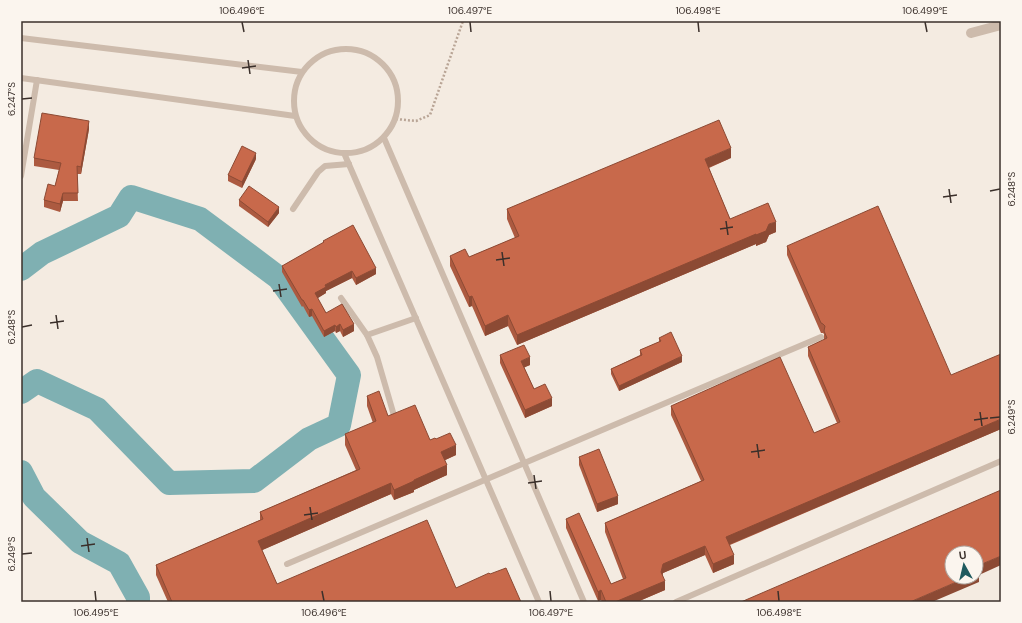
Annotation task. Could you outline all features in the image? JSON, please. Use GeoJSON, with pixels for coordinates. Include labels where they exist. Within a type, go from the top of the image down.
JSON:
{"type":"FeatureCollection","features":[{"type":"Feature","properties":{"kind":"street"},"geometry":{"type":"LineString","coordinates":[[971,33],[1001,25]]}},
{"type":"Feature","properties":{"kind":"lane"},"geometry":{"type":"LineString","coordinates":[[21,38],[302,72]]}},
{"type":"Feature","properties":{"kind":"lane"},"geometry":{"type":"LineString","coordinates":[[338,49],[359,50],[379,60],[393,77],[399,98],[396,119],[384,138],[366,150],[344,153],[323,148],[306,135],[295,116],[294,93],[302,72],[317,57],[338,49]]}},
{"type":"Feature","properties":{"kind":"lane"},"geometry":{"type":"LineString","coordinates":[[21,78],[295,116]]}},
{"type":"Feature","properties":{"kind":"lane"},"geometry":{"type":"LineString","coordinates":[[21,176],[37,80]]}},
{"type":"Feature","properties":{"kind":"lane"},"geometry":{"type":"LineString","coordinates":[[384,138],[584,602]]}},
{"type":"Feature","properties":{"kind":"lane"},"geometry":{"type":"LineString","coordinates":[[344,153],[539,602]]}},
{"type":"Feature","properties":{"kind":"lane"},"geometry":{"type":"LineString","coordinates":[[293,209],[318,172],[325,166],[349,164]]}},
{"type":"Feature","properties":{"kind":"lane"},"geometry":{"type":"LineString","coordinates":[[341,298],[367,335],[377,357],[395,419]]}},
{"type":"Feature","properties":{"kind":"lane"},"geometry":{"type":"LineString","coordinates":[[367,335],[416,318]]}},
{"type":"Feature","properties":{"kind":"lane"},"geometry":{"type":"LineString","coordinates":[[287,564],[821,337]]}},
{"type":"Feature","properties":{"kind":"lane"},"geometry":{"type":"LineString","coordinates":[[676,602],[1001,461]]}},
{"type":"Feature","properties":{"kind":"path"},"geometry":{"type":"LineString","coordinates":[[396,119],[416,121],[430,115],[463,21]]}},
{"type":"Feature","properties":{"kind":"building"},"geometry":{"type":"Polygon","coordinates":[[[42,113],[89,121],[81,167],[77,166],[78,193],[63,193],[60,204],[44,200],[48,184],[55,186],[61,163],[34,158],[42,113]]]}},
{"type":"Feature","properties":{"kind":"building"},"geometry":{"type":"Polygon","coordinates":[[[719,120],[731,148],[705,159],[730,219],[768,203],[776,222],[769,224],[766,231],[517,335],[508,315],[485,326],[472,296],[469,297],[450,256],[465,249],[469,257],[519,236],[507,209],[719,120]]]}},
{"type":"Feature","properties":{"kind":"building"},"geometry":{"type":"Polygon","coordinates":[[[242,146],[256,153],[242,182],[228,175],[242,146]]]}},
{"type":"Feature","properties":{"kind":"building"},"geometry":{"type":"Polygon","coordinates":[[[249,186],[279,207],[268,222],[239,200],[249,186]]]}},
{"type":"Feature","properties":{"kind":"building"},"geometry":{"type":"Polygon","coordinates":[[[878,206],[951,375],[1001,354],[1001,419],[726,537],[734,555],[713,564],[705,546],[663,564],[661,572],[665,581],[615,602],[606,602],[601,590],[598,592],[566,519],[579,513],[611,584],[626,578],[605,523],[704,480],[671,406],[780,357],[814,433],[840,422],[808,347],[827,338],[824,331],[825,326],[821,323],[787,246],[878,206]]]}},
{"type":"Feature","properties":{"kind":"building"},"geometry":{"type":"Polygon","coordinates":[[[353,225],[376,268],[356,278],[352,271],[325,285],[326,287],[315,293],[326,313],[342,304],[354,324],[343,330],[340,324],[336,327],[335,325],[324,331],[312,309],[309,310],[302,300],[282,266],[353,225]]]}},
{"type":"Feature","properties":{"kind":"building"},"geometry":{"type":"Polygon","coordinates":[[[671,332],[682,356],[619,386],[611,369],[642,355],[640,350],[661,341],[659,338],[671,332]]]}},
{"type":"Feature","properties":{"kind":"building"},"geometry":{"type":"Polygon","coordinates":[[[524,345],[530,357],[521,361],[534,389],[545,384],[552,398],[525,410],[500,355],[524,345]]]}},
{"type":"Feature","properties":{"kind":"building"},"geometry":{"type":"Polygon","coordinates":[[[379,391],[388,416],[415,405],[430,440],[450,433],[456,445],[441,452],[447,465],[394,490],[391,483],[258,541],[277,584],[427,520],[456,588],[489,573],[490,574],[506,568],[521,602],[172,602],[156,565],[263,519],[260,512],[360,469],[345,434],[376,421],[367,396],[379,391]]]}},
{"type":"Feature","properties":{"kind":"building"},"geometry":{"type":"Polygon","coordinates":[[[599,449],[618,496],[597,504],[579,457],[599,449]]]}},
{"type":"Feature","properties":{"kind":"building"},"geometry":{"type":"Polygon","coordinates":[[[1001,490],[1001,556],[984,563],[984,545],[944,545],[944,585],[949,585],[910,602],[741,602],[1001,490]]]}},
{"type":"Feature","properties":{"kind":"waterway"},"geometry":{"type":"LineString","coordinates":[[21,269],[42,253],[119,216],[131,197],[200,219],[279,278],[349,375],[339,425],[309,439],[254,481],[169,483],[97,409],[37,381],[21,392]]}},
{"type":"Feature","properties":{"kind":"waterway"},"geometry":{"type":"LineString","coordinates":[[21,472],[34,497],[80,542],[119,563],[138,597],[138,602]]}}]}
